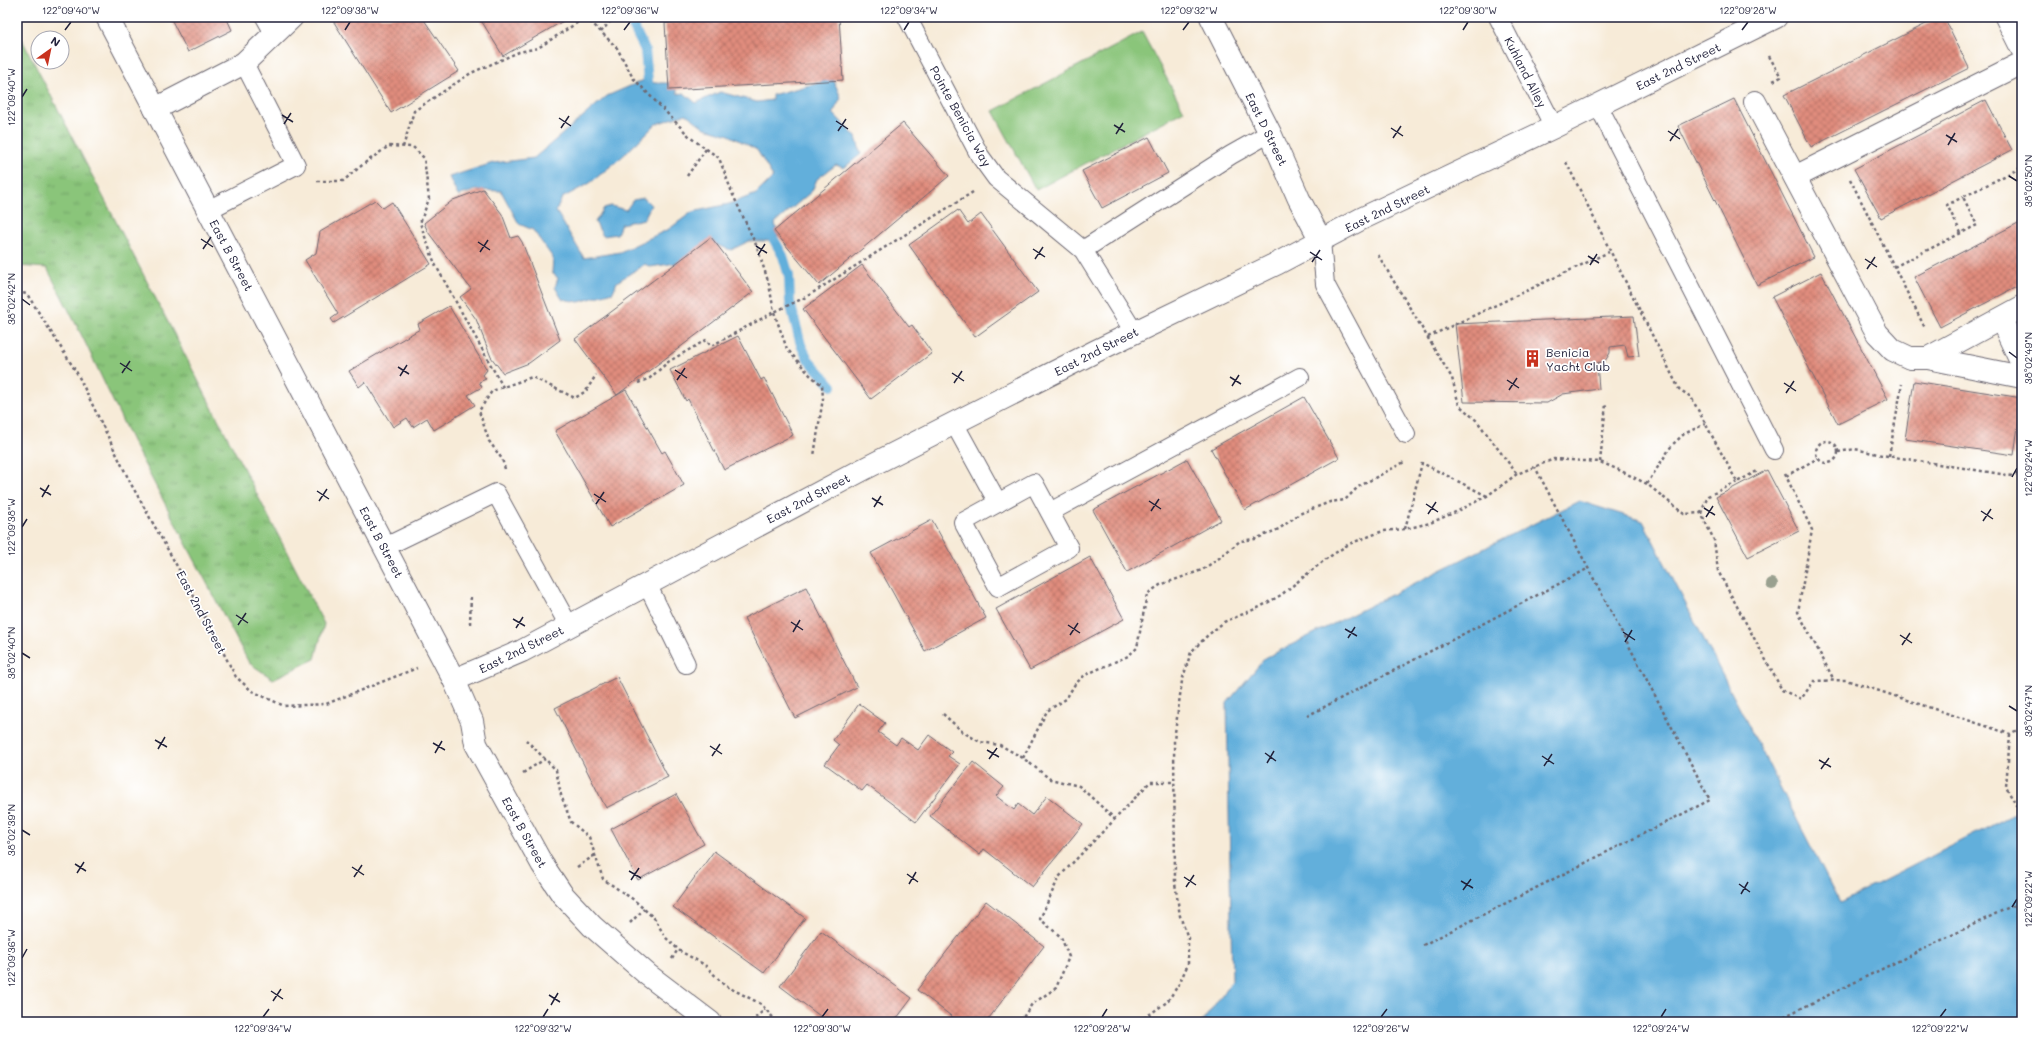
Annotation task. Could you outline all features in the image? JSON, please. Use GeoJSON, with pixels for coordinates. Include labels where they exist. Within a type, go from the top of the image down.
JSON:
{"type":"FeatureCollection","features":[{"type":"Feature","properties":{"kind":"street","name":"East B Street"},"geometry":{"type":"LineString","coordinates":[[107,17],[454,680],[472,721],[476,744],[542,864],[562,894],[592,926],[648,975],[710,1022]]}},
{"type":"Feature","properties":{"kind":"street"},"geometry":{"type":"LineString","coordinates":[[156,109],[244,63],[269,25],[292,17]]}},
{"type":"Feature","properties":{"kind":"street","name":"East D Street"},"geometry":{"type":"LineString","coordinates":[[1211,17],[1270,132],[1299,198],[1321,241]]}},
{"type":"Feature","properties":{"kind":"street","name":"East 2nd Street"},"geometry":{"type":"LineString","coordinates":[[454,680],[522,651],[862,470],[1134,332],[1321,241],[1361,219],[1554,127],[1776,17]]}},
{"type":"Feature","properties":{"kind":"street"},"geometry":{"type":"LineString","coordinates":[[2006,17],[2022,49]]}},
{"type":"Feature","properties":{"kind":"street"},"geometry":{"type":"LineString","coordinates":[[1795,177],[2022,62]]}},
{"type":"Feature","properties":{"kind":"street"},"geometry":{"type":"LineString","coordinates":[[1755,102],[1877,333],[1892,350],[1910,358],[1928,358],[2022,377]]}},
{"type":"Feature","properties":{"kind":"street"},"geometry":{"type":"LineString","coordinates":[[1928,358],[2022,308]]}},
{"type":"Feature","properties":{"kind":"street"},"geometry":{"type":"LineString","coordinates":[[2001,319],[2022,364]]}},
{"type":"Feature","properties":{"kind":"lane","name":"Pointe Benicia Way"},"geometry":{"type":"LineString","coordinates":[[907,17],[980,156],[996,178],[1083,250],[1134,332]]}},
{"type":"Feature","properties":{"kind":"lane","name":"Kuhland Alley"},"geometry":{"type":"LineString","coordinates":[[1498,17],[1554,127]]}},
{"type":"Feature","properties":{"kind":"lane"},"geometry":{"type":"LineString","coordinates":[[208,210],[296,165],[244,63]]}},
{"type":"Feature","properties":{"kind":"lane"},"geometry":{"type":"LineString","coordinates":[[1598,105],[1774,450]]}},
{"type":"Feature","properties":{"kind":"lane"},"geometry":{"type":"LineString","coordinates":[[1083,250],[1231,155],[1270,132]]}},
{"type":"Feature","properties":{"kind":"lane"},"geometry":{"type":"LineString","coordinates":[[1321,241],[1325,284],[1406,434]]}},
{"type":"Feature","properties":{"kind":"lane"},"geometry":{"type":"LineString","coordinates":[[1050,512],[1300,377]]}},
{"type":"Feature","properties":{"kind":"lane"},"geometry":{"type":"LineString","coordinates":[[954,423],[998,503]]}},
{"type":"Feature","properties":{"kind":"lane"},"geometry":{"type":"LineString","coordinates":[[1034,483],[1069,548],[998,587],[963,522],[998,503],[1034,483]]}},
{"type":"Feature","properties":{"kind":"lane"},"geometry":{"type":"LineString","coordinates":[[385,547],[496,493],[569,626]]}},
{"type":"Feature","properties":{"kind":"lane"},"geometry":{"type":"LineString","coordinates":[[647,584],[686,664]]}},
{"type":"Feature","properties":{"kind":"path"},"geometry":{"type":"LineString","coordinates":[[403,147],[414,111],[471,73],[519,52],[538,48],[586,17],[617,48],[632,78],[691,138],[719,158],[733,195],[757,247],[769,284],[774,312],[787,350],[810,375],[822,385],[823,398],[814,456]]}},
{"type":"Feature","properties":{"kind":"path"},"geometry":{"type":"LineString","coordinates":[[601,32],[614,18]]}},
{"type":"Feature","properties":{"kind":"path"},"geometry":{"type":"LineString","coordinates":[[1769,56],[1781,77],[1769,83]]}},
{"type":"Feature","properties":{"kind":"path"},"geometry":{"type":"LineString","coordinates":[[314,181],[343,182],[366,162],[389,146],[413,147],[424,158],[429,198],[420,223],[436,264],[503,387]]}},
{"type":"Feature","properties":{"kind":"path"},"geometry":{"type":"LineString","coordinates":[[687,176],[706,149]]}},
{"type":"Feature","properties":{"kind":"path"},"geometry":{"type":"LineString","coordinates":[[1566,162],[1609,252],[1679,389],[1690,397],[1737,482]]}},
{"type":"Feature","properties":{"kind":"path"},"geometry":{"type":"LineString","coordinates":[[1961,233],[1946,206],[2022,167]]}},
{"type":"Feature","properties":{"kind":"path"},"geometry":{"type":"LineString","coordinates":[[1849,177],[1926,329]]}},
{"type":"Feature","properties":{"kind":"path"},"geometry":{"type":"LineString","coordinates":[[638,383],[650,378],[668,362],[706,340],[711,346],[774,312],[798,301],[996,178]]}},
{"type":"Feature","properties":{"kind":"path"},"geometry":{"type":"LineString","coordinates":[[1894,267],[1977,225],[1963,197]]}},
{"type":"Feature","properties":{"kind":"path"},"geometry":{"type":"LineString","coordinates":[[1428,336],[1609,252]]}},
{"type":"Feature","properties":{"kind":"path"},"geometry":{"type":"LineString","coordinates":[[1378,254],[1452,378],[1459,405],[1477,421],[1516,474]]}},
{"type":"Feature","properties":{"kind":"path","name":"East 2nd Street"},"geometry":{"type":"LineString","coordinates":[[17,292],[27,294],[77,373],[131,484],[196,600],[236,677],[252,691],[284,706],[326,704],[418,667],[454,680]]}},
{"type":"Feature","properties":{"kind":"path"},"geometry":{"type":"LineString","coordinates":[[505,475],[502,459],[489,441],[479,411],[492,391],[532,377],[575,398],[586,391],[596,375]]}},
{"type":"Feature","properties":{"kind":"path"},"geometry":{"type":"LineString","coordinates":[[1889,456],[1902,383]]}},
{"type":"Feature","properties":{"kind":"path"},"geometry":{"type":"LineString","coordinates":[[1600,462],[1606,404]]}},
{"type":"Feature","properties":{"kind":"path"},"geometry":{"type":"LineString","coordinates":[[1647,484],[1672,445],[1684,434],[1705,424]]}},
{"type":"Feature","properties":{"kind":"path"},"geometry":{"type":"LineString","coordinates":[[1823,442],[1834,444],[1838,452],[1835,460],[1829,464],[1822,462],[1818,458],[1816,450],[1817,446],[1823,442]]}},
{"type":"Feature","properties":{"kind":"path"},"geometry":{"type":"LineString","coordinates":[[1838,452],[1855,449],[2013,476],[2022,470]]}},
{"type":"Feature","properties":{"kind":"path"},"geometry":{"type":"LineString","coordinates":[[1022,758],[1047,711],[1066,699],[1075,684],[1085,675],[1128,656],[1136,648],[1148,594],[1160,585],[1202,570],[1240,541],[1255,539],[1279,529],[1299,514],[1330,502],[1345,500],[1358,487],[1410,458]]}},
{"type":"Feature","properties":{"kind":"path"},"geometry":{"type":"LineString","coordinates":[[1786,476],[1818,458]]}},
{"type":"Feature","properties":{"kind":"path"},"geometry":{"type":"LineString","coordinates":[[1139,1022],[1167,1002],[1179,984],[1188,964],[1188,938],[1180,916],[1175,883],[1174,740],[1178,700],[1182,681],[1192,652],[1207,636],[1224,622],[1260,607],[1281,594],[1348,544],[1383,532],[1430,523],[1487,496],[1516,474],[1554,459],[1600,462],[1647,484],[1684,514],[1701,513]]}},
{"type":"Feature","properties":{"kind":"path"},"geometry":{"type":"LineString","coordinates":[[1405,529],[1422,463],[1487,496]]}},
{"type":"Feature","properties":{"kind":"path"},"geometry":{"type":"LineString","coordinates":[[1423,945],[1710,800],[1535,467]]}},
{"type":"Feature","properties":{"kind":"path"},"geometry":{"type":"LineString","coordinates":[[1764,467],[1708,496],[1701,513],[1714,540],[1718,570],[1782,690],[1802,699],[1814,681],[1846,680],[2010,734],[2022,727]]}},
{"type":"Feature","properties":{"kind":"path"},"geometry":{"type":"LineString","coordinates":[[1782,469],[1812,530],[1798,612],[1834,680]]}},
{"type":"Feature","properties":{"kind":"path"},"geometry":{"type":"LineString","coordinates":[[1307,716],[1589,568]]}},
{"type":"Feature","properties":{"kind":"path"},"geometry":{"type":"LineString","coordinates":[[470,624],[471,594]]}},
{"type":"Feature","properties":{"kind":"path"},"geometry":{"type":"LineString","coordinates":[[943,714],[963,732],[980,742],[1000,745],[1022,758],[1050,779],[1079,786],[1115,819]]}},
{"type":"Feature","properties":{"kind":"path"},"geometry":{"type":"LineString","coordinates":[[2010,734],[2006,787],[2022,816]]}},
{"type":"Feature","properties":{"kind":"path"},"geometry":{"type":"LineString","coordinates":[[526,740],[556,770],[561,795],[571,822],[589,837],[603,879],[655,919],[665,937],[680,951],[705,965],[724,985],[761,1004],[777,1022]]}},
{"type":"Feature","properties":{"kind":"path"},"geometry":{"type":"LineString","coordinates":[[518,776],[545,759]]}},
{"type":"Feature","properties":{"kind":"path"},"geometry":{"type":"LineString","coordinates":[[1020,1022],[1032,1004],[1056,988],[1069,957],[1062,937],[1040,919],[1059,877],[1150,782],[1174,782]]}},
{"type":"Feature","properties":{"kind":"path"},"geometry":{"type":"LineString","coordinates":[[572,871],[595,856]]}},
{"type":"Feature","properties":{"kind":"path"},"geometry":{"type":"LineString","coordinates":[[1773,1022],[2022,900]]}},
{"type":"Feature","properties":{"kind":"path"},"geometry":{"type":"LineString","coordinates":[[625,928],[644,910]]}},
{"type":"Feature","properties":{"kind":"path"},"geometry":{"type":"LineString","coordinates":[[751,1022],[765,1009]]}},
{"type":"Feature","properties":{"kind":"green space"},"geometry":{"type":"Polygon","coordinates":[[[17,30],[30,55],[30,70],[38,70],[324,624],[315,659],[273,679],[249,663],[132,441],[83,338],[47,268],[17,266],[17,30]]]}},
{"type":"Feature","properties":{"kind":"green space"},"geometry":{"type":"Polygon","coordinates":[[[1142,32],[1184,111],[1036,190],[993,111],[1142,32]]]}},
{"type":"Feature","properties":{"kind":"water"},"geometry":{"type":"Polygon","coordinates":[[[833,79],[841,98],[833,113],[856,137],[861,154],[844,168],[836,165],[817,179],[812,191],[775,223],[778,236],[768,241],[749,241],[731,250],[717,245],[696,260],[650,267],[645,264],[617,282],[613,292],[579,302],[562,299],[555,287],[558,278],[552,273],[553,258],[533,230],[519,224],[501,191],[476,190],[458,196],[449,177],[493,163],[534,158],[607,96],[644,80],[655,83],[674,83],[678,94],[684,93],[696,103],[720,92],[757,102],[772,100],[772,95],[833,79]],[[686,114],[656,124],[623,156],[590,183],[562,198],[556,211],[584,258],[620,252],[669,229],[692,212],[729,204],[756,194],[773,177],[757,150],[729,135],[705,128],[686,114]]]}},
{"type":"Feature","properties":{"kind":"water"},"geometry":{"type":"Polygon","coordinates":[[[644,198],[651,205],[644,219],[621,224],[617,234],[603,236],[595,222],[604,208],[611,206],[626,210],[633,200],[644,198]]]}},
{"type":"Feature","properties":{"kind":"water"},"geometry":{"type":"Polygon","coordinates":[[[1579,501],[1643,521],[1840,903],[2022,810],[2022,1022],[1202,1022],[1232,981],[1227,703],[1265,658],[1579,501]]]}},
{"type":"Feature","properties":{"kind":"building"},"geometry":{"type":"Polygon","coordinates":[[[170,17],[226,17],[232,30],[188,52],[170,17]]]}},
{"type":"Feature","properties":{"kind":"building"},"geometry":{"type":"Polygon","coordinates":[[[335,17],[422,17],[459,71],[391,113],[332,19],[335,17]]]}},
{"type":"Feature","properties":{"kind":"building"},"geometry":{"type":"Polygon","coordinates":[[[479,17],[570,17],[503,56],[479,17]]]}},
{"type":"Feature","properties":{"kind":"building"},"geometry":{"type":"Polygon","coordinates":[[[760,17],[839,17],[843,80],[669,90],[665,23],[760,17]]]}},
{"type":"Feature","properties":{"kind":"building"},"geometry":{"type":"Polygon","coordinates":[[[1940,17],[1944,17],[1969,68],[1811,147],[1784,95],[1940,17]]]}},
{"type":"Feature","properties":{"kind":"building"},"geometry":{"type":"Polygon","coordinates":[[[1734,99],[1814,257],[1757,285],[1678,126],[1734,99]]]}},
{"type":"Feature","properties":{"kind":"building"},"geometry":{"type":"Polygon","coordinates":[[[1986,100],[2012,150],[1881,218],[1854,169],[1986,100]]]}},
{"type":"Feature","properties":{"kind":"building"},"geometry":{"type":"Polygon","coordinates":[[[903,123],[949,176],[819,285],[774,231],[903,123]]]}},
{"type":"Feature","properties":{"kind":"building"},"geometry":{"type":"Polygon","coordinates":[[[1149,137],[1168,173],[1102,208],[1082,171],[1149,137]]]}},
{"type":"Feature","properties":{"kind":"building"},"geometry":{"type":"Polygon","coordinates":[[[483,189],[502,214],[511,238],[518,236],[522,242],[560,340],[529,363],[503,373],[491,357],[476,319],[460,297],[471,289],[428,232],[424,223],[453,200],[483,189]]]}},
{"type":"Feature","properties":{"kind":"building"},"geometry":{"type":"Polygon","coordinates":[[[375,200],[383,208],[392,202],[431,264],[334,323],[331,319],[338,314],[305,260],[316,253],[320,232],[375,200]]]}},
{"type":"Feature","properties":{"kind":"building"},"geometry":{"type":"Polygon","coordinates":[[[958,210],[968,224],[981,214],[1038,292],[975,337],[909,245],[958,210]]]}},
{"type":"Feature","properties":{"kind":"building"},"geometry":{"type":"Polygon","coordinates":[[[2022,221],[2022,284],[1940,327],[1914,277],[2022,221]]]}},
{"type":"Feature","properties":{"kind":"building"},"geometry":{"type":"Polygon","coordinates":[[[711,237],[753,292],[617,395],[575,339],[711,237]]]}},
{"type":"Feature","properties":{"kind":"building"},"geometry":{"type":"Polygon","coordinates":[[[862,265],[909,327],[912,325],[932,353],[871,399],[803,309],[862,265]]]}},
{"type":"Feature","properties":{"kind":"building"},"geometry":{"type":"Polygon","coordinates":[[[1821,272],[1888,399],[1838,424],[1772,297],[1821,272]]]}},
{"type":"Feature","properties":{"kind":"building"},"geometry":{"type":"Polygon","coordinates":[[[449,306],[487,370],[483,375],[486,379],[479,382],[482,387],[468,395],[475,405],[434,430],[427,418],[413,427],[407,418],[393,427],[365,382],[359,387],[349,371],[420,329],[418,324],[449,306]]]}},
{"type":"Feature","properties":{"kind":"building","name":"Benicia Yacht Club"},"geometry":{"type":"Polygon","coordinates":[[[1634,316],[1639,356],[1628,357],[1625,345],[1610,347],[1610,353],[1605,361],[1597,363],[1599,389],[1563,394],[1547,403],[1464,402],[1455,324],[1634,316]]]}},
{"type":"Feature","properties":{"kind":"building"},"geometry":{"type":"Polygon","coordinates":[[[738,336],[761,380],[764,378],[793,435],[724,470],[688,399],[686,401],[670,370],[738,336]]]}},
{"type":"Feature","properties":{"kind":"building"},"geometry":{"type":"Polygon","coordinates":[[[1914,381],[2022,398],[2014,455],[1905,439],[1914,381]]]}},
{"type":"Feature","properties":{"kind":"building"},"geometry":{"type":"Polygon","coordinates":[[[626,390],[662,453],[665,451],[684,485],[610,527],[555,431],[626,390]]]}},
{"type":"Feature","properties":{"kind":"building"},"geometry":{"type":"Polygon","coordinates":[[[1304,397],[1339,458],[1245,510],[1211,449],[1304,397]]]}},
{"type":"Feature","properties":{"kind":"building"},"geometry":{"type":"Polygon","coordinates":[[[1187,459],[1221,520],[1127,572],[1093,510],[1187,459]]]}},
{"type":"Feature","properties":{"kind":"building"},"geometry":{"type":"Polygon","coordinates":[[[1767,470],[1799,531],[1748,557],[1716,497],[1767,470]]]}},
{"type":"Feature","properties":{"kind":"building"},"geometry":{"type":"Polygon","coordinates":[[[932,520],[986,618],[925,651],[871,553],[932,520]]]}},
{"type":"Feature","properties":{"kind":"building"},"geometry":{"type":"Polygon","coordinates":[[[1090,557],[1124,619],[1030,670],[996,609],[1090,557]]]}},
{"type":"Feature","properties":{"kind":"building"},"geometry":{"type":"Polygon","coordinates":[[[806,587],[857,687],[795,718],[744,618],[806,587]]]}},
{"type":"Feature","properties":{"kind":"building"},"geometry":{"type":"Polygon","coordinates":[[[617,677],[668,777],[606,808],[555,708],[617,677]]]}},
{"type":"Feature","properties":{"kind":"building"},"geometry":{"type":"Polygon","coordinates":[[[859,704],[885,723],[878,732],[896,745],[901,738],[918,750],[929,735],[952,752],[948,756],[960,764],[916,822],[867,785],[862,791],[825,764],[839,745],[833,740],[859,704]]]}},
{"type":"Feature","properties":{"kind":"building"},"geometry":{"type":"Polygon","coordinates":[[[973,762],[1004,787],[996,796],[1014,810],[1018,804],[1032,815],[1047,796],[1083,824],[1032,887],[984,849],[980,855],[930,816],[973,762]]]}},
{"type":"Feature","properties":{"kind":"building"},"geometry":{"type":"Polygon","coordinates":[[[676,794],[704,844],[638,880],[611,829],[676,794]]]}},
{"type":"Feature","properties":{"kind":"building"},"geometry":{"type":"Polygon","coordinates":[[[714,851],[805,918],[764,973],[673,907],[714,851]]]}},
{"type":"Feature","properties":{"kind":"building"},"geometry":{"type":"Polygon","coordinates":[[[986,901],[1044,946],[986,1022],[959,1022],[917,990],[986,901]]]}},
{"type":"Feature","properties":{"kind":"building"},"geometry":{"type":"Polygon","coordinates":[[[821,931],[912,998],[894,1022],[828,1022],[780,986],[821,931]]]}},
{"type":"Feature","properties":{"kind":"waterway"},"geometry":{"type":"LineString","coordinates":[[626,17],[630,20],[645,50],[648,81]]}},
{"type":"Feature","properties":{"kind":"waterway"},"geometry":{"type":"LineString","coordinates":[[773,238],[783,256],[789,276],[790,302],[801,345],[808,359],[832,386]]}},
{"type":"Feature","properties":{"kind":"place","name":"Benicia Yacht Club"},"geometry":{"type":"Point","coordinates":[1533,359]}}]}
